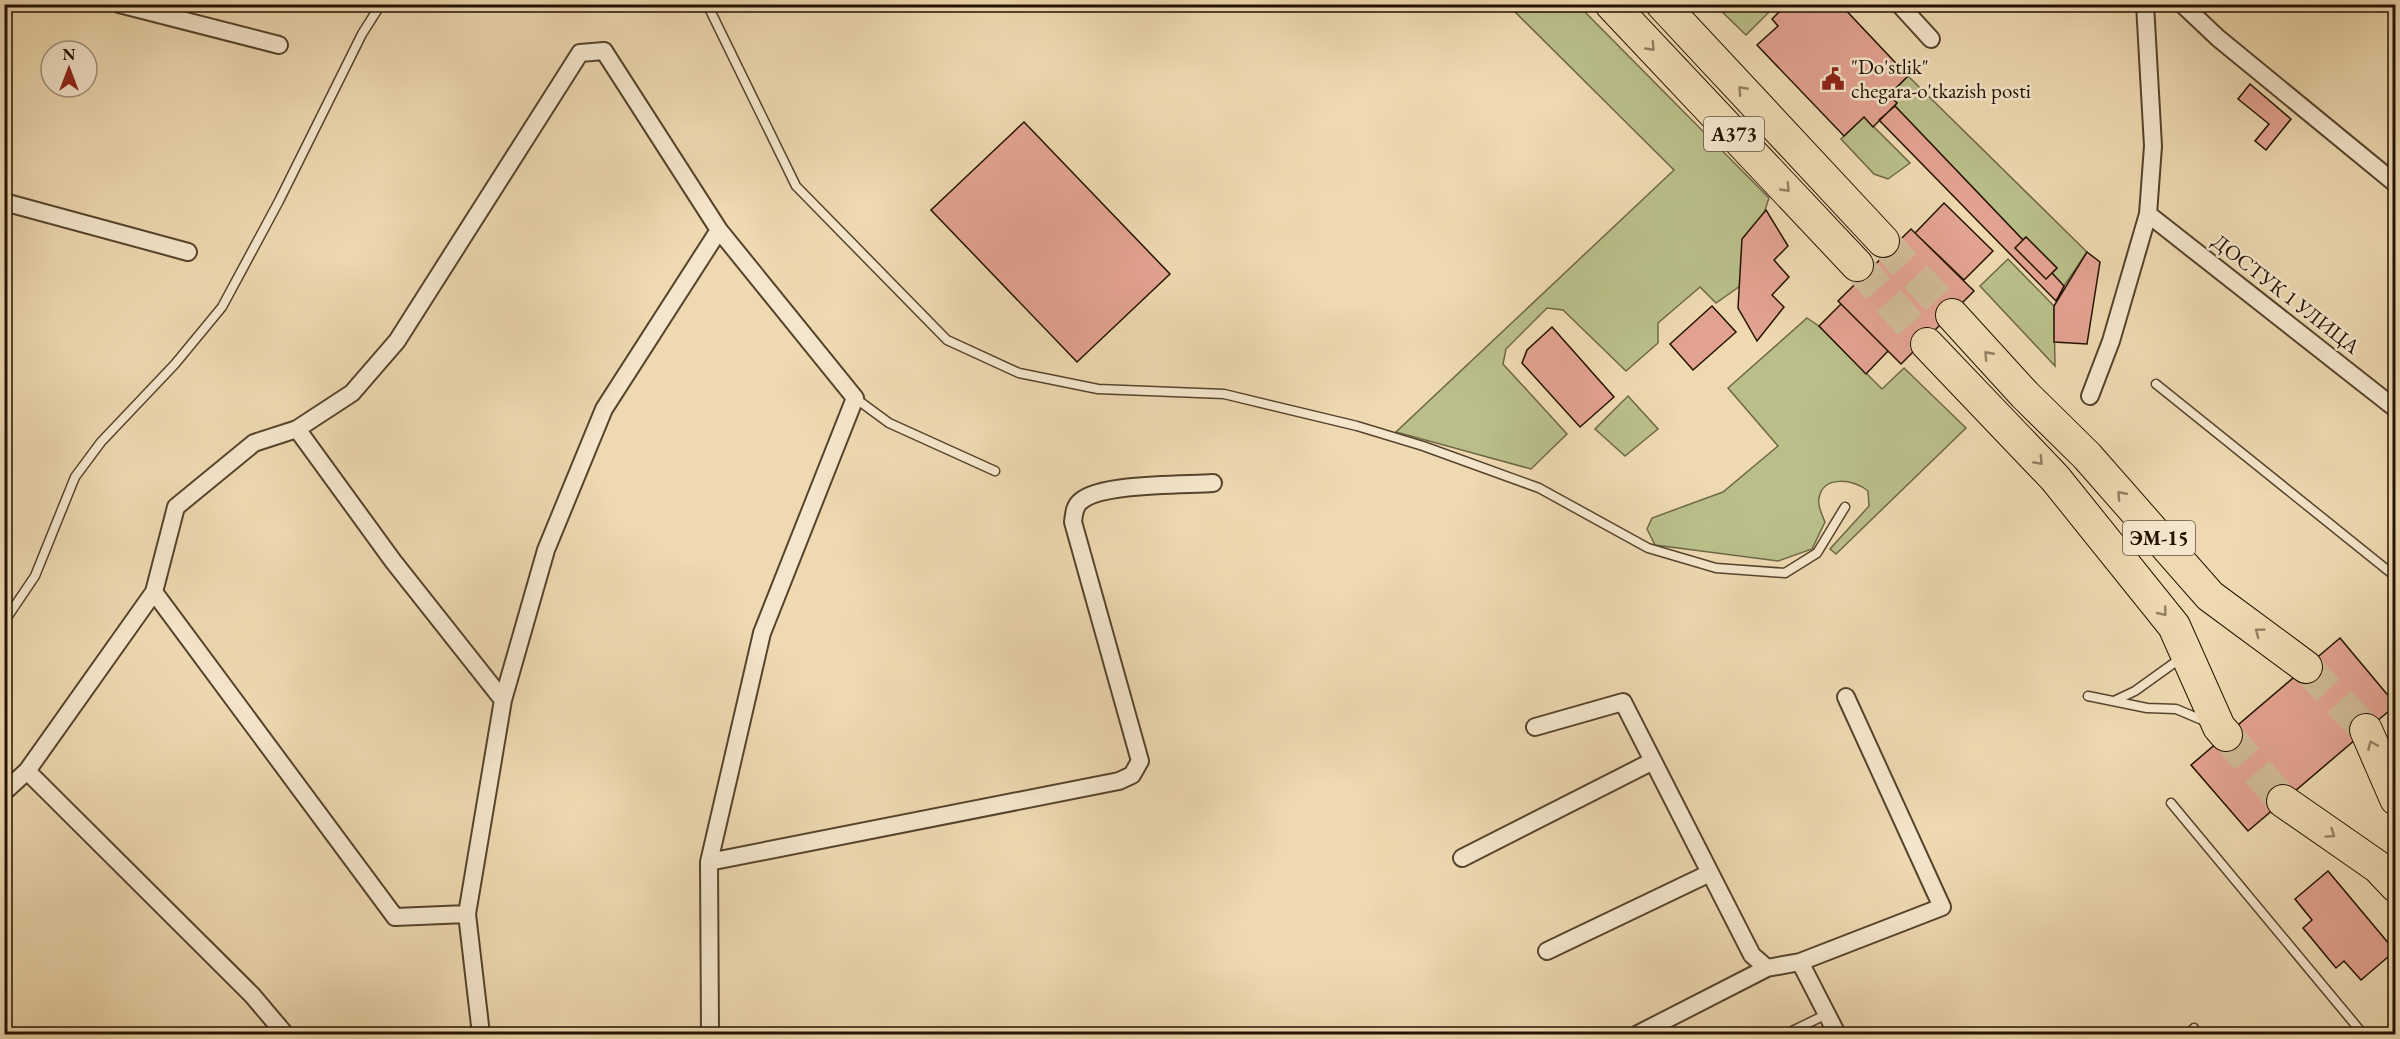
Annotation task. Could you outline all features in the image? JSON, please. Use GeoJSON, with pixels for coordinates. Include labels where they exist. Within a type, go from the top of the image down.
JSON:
{"type":"FeatureCollection","features":[{"type":"Feature","properties":{"kind":"highway","name":"A373"},"geometry":{"type":"LineString","coordinates":[[1611,4],[1857,265]]}},
{"type":"Feature","properties":{"kind":"highway","name":"A373"},"geometry":{"type":"LineString","coordinates":[[1662,4],[1883,240]]}},
{"type":"Feature","properties":{"kind":"highway","name":"ЭМ-15"},"geometry":{"type":"LineString","coordinates":[[1952,315],[2025,395],[2087,456],[2210,596],[2306,667]]}},
{"type":"Feature","properties":{"kind":"highway","name":"ЭМ-15"},"geometry":{"type":"LineString","coordinates":[[1927,344],[2055,478],[2174,626],[2223,731]]}},
{"type":"Feature","properties":{"kind":"highway"},"geometry":{"type":"LineString","coordinates":[[2366,730],[2396,799]]}},
{"type":"Feature","properties":{"kind":"highway"},"geometry":{"type":"LineString","coordinates":[[2283,801],[2378,867],[2396,886]]}},
{"type":"Feature","properties":{"kind":"street"},"geometry":{"type":"LineString","coordinates":[[119,4],[279,45]]}},
{"type":"Feature","properties":{"kind":"street"},"geometry":{"type":"LineString","coordinates":[[1899,4],[1931,39]]}},
{"type":"Feature","properties":{"kind":"street"},"geometry":{"type":"LineString","coordinates":[[2090,396],[2111,341],[2148,214],[2153,146],[2145,4]]}},
{"type":"Feature","properties":{"kind":"street"},"geometry":{"type":"LineString","coordinates":[[2182,4],[2218,39],[2396,184]]}},
{"type":"Feature","properties":{"kind":"street"},"geometry":{"type":"LineString","coordinates":[[4,792],[27,771],[154,592],[176,507],[254,443],[297,429],[352,393],[397,341],[580,53],[604,51],[719,230],[855,398],[762,633],[709,862],[711,1035]]}},
{"type":"Feature","properties":{"kind":"street"},"geometry":{"type":"LineString","coordinates":[[4,202],[188,252]]}},
{"type":"Feature","properties":{"kind":"street","name":"ДОСТУК 1 УЛИЦА"},"geometry":{"type":"LineString","coordinates":[[2148,214],[2396,409]]}},
{"type":"Feature","properties":{"kind":"street"},"geometry":{"type":"LineString","coordinates":[[481,1035],[467,914],[503,700],[546,550],[604,409],[719,230]]}},
{"type":"Feature","properties":{"kind":"street"},"geometry":{"type":"LineString","coordinates":[[297,429],[393,561],[503,700]]}},
{"type":"Feature","properties":{"kind":"street"},"geometry":{"type":"LineString","coordinates":[[709,862],[1119,781],[1132,775],[1140,761],[1073,522],[1075,509],[1080,501],[1095,493],[1136,487],[1213,483]]}},
{"type":"Feature","properties":{"kind":"street"},"geometry":{"type":"LineString","coordinates":[[154,592],[395,917],[467,914]]}},
{"type":"Feature","properties":{"kind":"street"},"geometry":{"type":"LineString","coordinates":[[1638,1035],[1767,968],[1800,962],[1942,907],[1846,697]]}},
{"type":"Feature","properties":{"kind":"street"},"geometry":{"type":"LineString","coordinates":[[1535,728],[1623,702],[1752,955],[1767,968]]}},
{"type":"Feature","properties":{"kind":"street"},"geometry":{"type":"LineString","coordinates":[[1462,858],[1653,761]]}},
{"type":"Feature","properties":{"kind":"street"},"geometry":{"type":"LineString","coordinates":[[27,771],[252,995],[285,1035]]}},
{"type":"Feature","properties":{"kind":"street"},"geometry":{"type":"LineString","coordinates":[[1547,951],[1710,873]]}},
{"type":"Feature","properties":{"kind":"street"},"geometry":{"type":"LineString","coordinates":[[1800,962],[1837,1035]]}},
{"type":"Feature","properties":{"kind":"lane"},"geometry":{"type":"LineString","coordinates":[[4,622],[35,576],[75,477],[101,442],[176,364],[222,307],[279,201],[362,34],[381,4]]}},
{"type":"Feature","properties":{"kind":"lane"},"geometry":{"type":"LineString","coordinates":[[707,4],[796,186],[947,340],[1019,373],[1098,389],[1224,394],[1357,426],[1423,446],[1539,488],[1648,548],[1716,568],[1785,573],[1817,554],[1845,507]]}},
{"type":"Feature","properties":{"kind":"lane"},"geometry":{"type":"LineString","coordinates":[[2156,384],[2396,577]]}},
{"type":"Feature","properties":{"kind":"lane"},"geometry":{"type":"LineString","coordinates":[[855,398],[889,423],[995,471]]}},
{"type":"Feature","properties":{"kind":"lane"},"geometry":{"type":"LineString","coordinates":[[2116,701],[2135,692],[2187,654]]}},
{"type":"Feature","properties":{"kind":"lane"},"geometry":{"type":"LineString","coordinates":[[2088,696],[2147,708],[2176,710],[2223,731]]}},
{"type":"Feature","properties":{"kind":"lane"},"geometry":{"type":"LineString","coordinates":[[2171,803],[2363,1035]]}},
{"type":"Feature","properties":{"kind":"lane"},"geometry":{"type":"LineString","coordinates":[[1786,1035],[1827,1014]]}},
{"type":"Feature","properties":{"kind":"green space"},"geometry":{"type":"Polygon","coordinates":[[[1508,5],[1578,5],[1769,198],[1740,286],[1716,303],[1700,287],[1658,323],[1658,343],[1626,371],[1563,310],[1547,308],[1506,349],[1503,364],[1567,434],[1531,469],[1396,432],[1674,170],[1508,5]]]}},
{"type":"Feature","properties":{"kind":"green space"},"geometry":{"type":"Polygon","coordinates":[[[1715,5],[1775,6],[1746,35],[1715,5]]]}},
{"type":"Feature","properties":{"kind":"green space"},"geometry":{"type":"Polygon","coordinates":[[[1908,76],[2087,252],[2064,286],[2052,273],[2057,268],[2026,237],[2023,240],[1895,106],[1897,103],[1889,95],[1908,76]]]}},
{"type":"Feature","properties":{"kind":"green space"},"geometry":{"type":"Polygon","coordinates":[[[1864,117],[1910,163],[1888,179],[1874,174],[1841,139],[1864,117]]]}},
{"type":"Feature","properties":{"kind":"green space"},"geometry":{"type":"Polygon","coordinates":[[[2008,259],[2054,306],[2055,366],[1980,286],[2008,259]]]}},
{"type":"Feature","properties":{"kind":"green space"},"geometry":{"type":"Polygon","coordinates":[[[1807,318],[1819,326],[1882,389],[1904,368],[1966,428],[1836,554],[1830,549],[1869,506],[1868,491],[1855,484],[1840,481],[1826,486],[1819,498],[1820,510],[1825,522],[1812,549],[1778,561],[1655,545],[1647,529],[1652,518],[1723,492],[1778,446],[1728,388],[1807,318]]]}},
{"type":"Feature","properties":{"kind":"green space"},"geometry":{"type":"Polygon","coordinates":[[[1628,396],[1658,429],[1625,456],[1595,429],[1628,396]]]}},
{"type":"Feature","properties":{"kind":"building"},"geometry":{"type":"Polygon","coordinates":[[[1787,4],[1840,4],[1908,76],[1889,95],[1897,103],[1873,127],[1864,117],[1844,136],[1757,45],[1778,26],[1772,19],[1787,4]]]}},
{"type":"Feature","properties":{"kind":"building"},"geometry":{"type":"Polygon","coordinates":[[[2250,84],[2291,119],[2266,150],[2255,141],[2269,124],[2238,99],[2250,84]]]}},
{"type":"Feature","properties":{"kind":"building"},"geometry":{"type":"Polygon","coordinates":[[[1895,106],[2023,240],[2015,248],[2046,279],[2052,273],[2064,286],[2056,301],[1879,120],[1895,106]]]}},
{"type":"Feature","properties":{"kind":"building"},"geometry":{"type":"Polygon","coordinates":[[[1024,122],[1170,274],[1077,362],[931,210],[1024,122]]]}},
{"type":"Feature","properties":{"kind":"building"},"geometry":{"type":"Polygon","coordinates":[[[1944,203],[1993,251],[1964,280],[1915,233],[1944,203]]]}},
{"type":"Feature","properties":{"kind":"building"},"geometry":{"type":"Polygon","coordinates":[[[1766,210],[1788,246],[1774,260],[1789,277],[1772,295],[1784,307],[1757,341],[1738,308],[1742,239],[1766,210]]]}},
{"type":"Feature","properties":{"kind":"building"},"geometry":{"type":"Polygon","coordinates":[[[1911,229],[1974,291],[1901,364],[1838,301],[1911,229]]]}},
{"type":"Feature","properties":{"kind":"building"},"geometry":{"type":"Polygon","coordinates":[[[2026,237],[2057,268],[2046,279],[2015,248],[2026,237]]]}},
{"type":"Feature","properties":{"kind":"building"},"geometry":{"type":"Polygon","coordinates":[[[2087,252],[2100,262],[2087,344],[2054,342],[2054,306],[2087,252]]]}},
{"type":"Feature","properties":{"kind":"building"},"geometry":{"type":"Polygon","coordinates":[[[1841,304],[1888,351],[1866,374],[1819,326],[1841,304]]]}},
{"type":"Feature","properties":{"kind":"building"},"geometry":{"type":"Polygon","coordinates":[[[1712,306],[1736,332],[1693,370],[1670,344],[1712,306]]]}},
{"type":"Feature","properties":{"kind":"building"},"geometry":{"type":"Polygon","coordinates":[[[1552,327],[1614,397],[1580,427],[1522,363],[1527,350],[1552,327]]]}},
{"type":"Feature","properties":{"kind":"building"},"geometry":{"type":"Polygon","coordinates":[[[2340,638],[2396,705],[2248,831],[2191,765],[2340,638]]]}},
{"type":"Feature","properties":{"kind":"building"},"geometry":{"type":"Polygon","coordinates":[[[2328,871],[2395,951],[2361,980],[2344,961],[2336,968],[2303,928],[2312,920],[2295,899],[2328,871]]]}},
{"type":"Feature","properties":{"kind":"tunnel"},"geometry":{"type":"LineString","coordinates":[[1883,241],[1952,315]]}},
{"type":"Feature","properties":{"kind":"tunnel"},"geometry":{"type":"LineString","coordinates":[[1857,265],[1927,344]]}},
{"type":"Feature","properties":{"kind":"tunnel"},"geometry":{"type":"LineString","coordinates":[[2306,667],[2366,730]]}},
{"type":"Feature","properties":{"kind":"tunnel"},"geometry":{"type":"LineString","coordinates":[[2226,735],[2283,801]]}},
{"type":"Feature","properties":{"kind":"place","name":"\"Do'stlik\" chegara-o'tkazish posti"},"geometry":{"type":"Point","coordinates":[1833,79]}}]}
